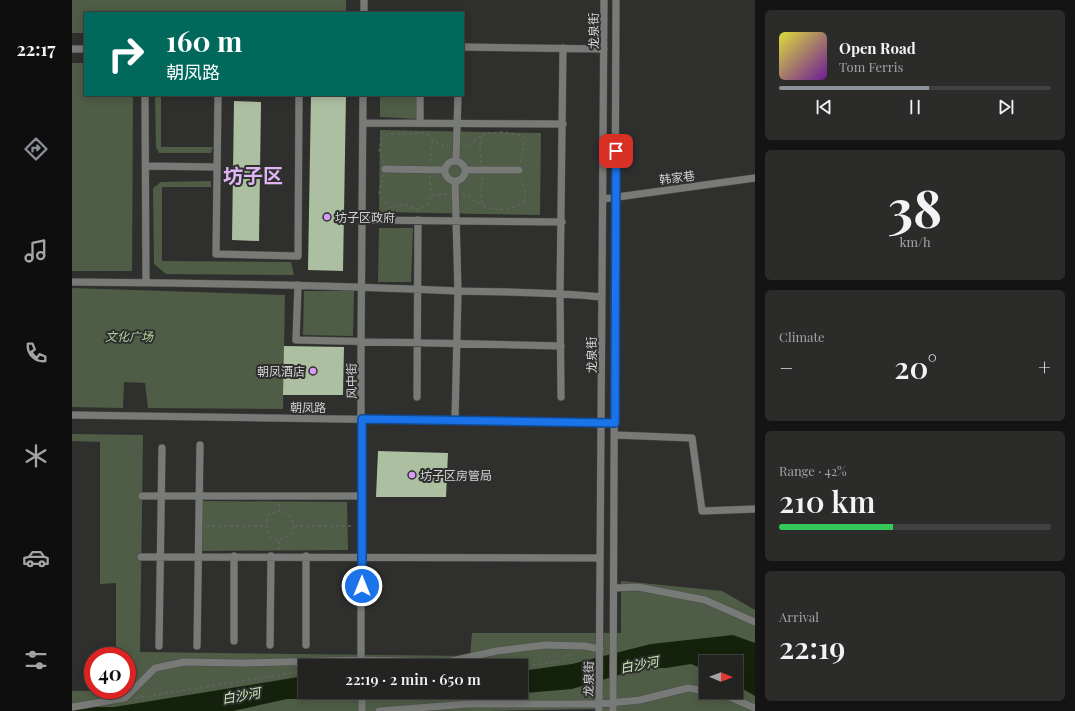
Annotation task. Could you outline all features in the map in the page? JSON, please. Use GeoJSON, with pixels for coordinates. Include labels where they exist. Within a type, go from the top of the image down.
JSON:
{"type":"FeatureCollection","features":[{"type":"Feature","properties":{"kind":"street"},"geometry":{"type":"LineString","coordinates":[[364,0],[364,12]]}},
{"type":"Feature","properties":{"kind":"street","name":"龙泉街"},"geometry":{"type":"LineString","coordinates":[[599,707],[604,0]]}},
{"type":"Feature","properties":{"kind":"street","name":"龙泉街"},"geometry":{"type":"LineString","coordinates":[[613,711],[615,588],[616,0]]}},
{"type":"Feature","properties":{"kind":"street"},"geometry":{"type":"LineString","coordinates":[[464,47],[604,49]]}},
{"type":"Feature","properties":{"kind":"street"},"geometry":{"type":"LineString","coordinates":[[561,397],[562,346],[560,293],[563,48]]}},
{"type":"Feature","properties":{"kind":"street"},"geometry":{"type":"LineString","coordinates":[[72,49],[84,49]]}},
{"type":"Feature","properties":{"kind":"street"},"geometry":{"type":"LineString","coordinates":[[145,96],[146,283]]}},
{"type":"Feature","properties":{"kind":"street"},"geometry":{"type":"LineString","coordinates":[[218,96],[216,254],[298,256],[299,96]]}},
{"type":"Feature","properties":{"kind":"street","name":"风中街"},"geometry":{"type":"LineString","coordinates":[[361,659],[363,96]]}},
{"type":"Feature","properties":{"kind":"street"},"geometry":{"type":"LineString","coordinates":[[420,96],[420,123]]}},
{"type":"Feature","properties":{"kind":"street"},"geometry":{"type":"LineString","coordinates":[[456,161],[458,96]]}},
{"type":"Feature","properties":{"kind":"street"},"geometry":{"type":"LineString","coordinates":[[363,123],[563,124]]}},
{"type":"Feature","properties":{"kind":"street"},"geometry":{"type":"LineString","coordinates":[[456,161],[462,164],[465,170],[463,178],[455,181],[447,177],[445,170],[448,164],[456,161]]}},
{"type":"Feature","properties":{"kind":"street"},"geometry":{"type":"LineString","coordinates":[[146,166],[217,167]]}},
{"type":"Feature","properties":{"kind":"street"},"geometry":{"type":"LineString","coordinates":[[385,169],[445,170]]}},
{"type":"Feature","properties":{"kind":"street"},"geometry":{"type":"LineString","coordinates":[[465,170],[519,170]]}},
{"type":"Feature","properties":{"kind":"street","name":"韩家巷"},"geometry":{"type":"LineString","coordinates":[[603,199],[755,178]]}},
{"type":"Feature","properties":{"kind":"street"},"geometry":{"type":"LineString","coordinates":[[455,181],[458,291],[455,420]]}},
{"type":"Feature","properties":{"kind":"street"},"geometry":{"type":"LineString","coordinates":[[363,220],[562,222]]}},
{"type":"Feature","properties":{"kind":"street"},"geometry":{"type":"LineString","coordinates":[[417,397],[418,220]]}},
{"type":"Feature","properties":{"kind":"street"},"geometry":{"type":"LineString","coordinates":[[72,282],[363,286],[458,291],[560,293],[602,297]]}},
{"type":"Feature","properties":{"kind":"street"},"geometry":{"type":"LineString","coordinates":[[298,285],[296,340],[361,343],[562,346]]}},
{"type":"Feature","properties":{"kind":"street","name":"朝凤路"},"geometry":{"type":"LineString","coordinates":[[72,415],[615,423]]}},
{"type":"Feature","properties":{"kind":"street"},"geometry":{"type":"LineString","coordinates":[[615,435],[692,438],[702,511],[755,509]]}},
{"type":"Feature","properties":{"kind":"street"},"geometry":{"type":"LineString","coordinates":[[197,646],[197,556],[200,445]]}},
{"type":"Feature","properties":{"kind":"street"},"geometry":{"type":"LineString","coordinates":[[159,646],[162,448]]}},
{"type":"Feature","properties":{"kind":"street"},"geometry":{"type":"LineString","coordinates":[[142,496],[362,496]]}},
{"type":"Feature","properties":{"kind":"street"},"geometry":{"type":"LineString","coordinates":[[141,556],[600,558]]}},
{"type":"Feature","properties":{"kind":"street"},"geometry":{"type":"LineString","coordinates":[[234,556],[234,641]]}},
{"type":"Feature","properties":{"kind":"street"},"geometry":{"type":"LineString","coordinates":[[270,645],[275,556]]}},
{"type":"Feature","properties":{"kind":"street"},"geometry":{"type":"LineString","coordinates":[[306,556],[306,645]]}},
{"type":"Feature","properties":{"kind":"street"},"geometry":{"type":"LineString","coordinates":[[615,588],[638,587],[705,600],[755,622]]}},
{"type":"Feature","properties":{"kind":"street"},"geometry":{"type":"LineString","coordinates":[[461,659],[497,651],[545,645],[584,646],[600,650]]}},
{"type":"Feature","properties":{"kind":"street"},"geometry":{"type":"LineString","coordinates":[[136,687],[155,668],[184,662],[298,663]]}},
{"type":"Feature","properties":{"kind":"street"},"geometry":{"type":"LineString","coordinates":[[378,711],[468,704],[599,707],[613,702],[640,700],[688,688],[699,690]]}},
{"type":"Feature","properties":{"kind":"street"},"geometry":{"type":"LineString","coordinates":[[72,707],[119,699]]}},
{"type":"Feature","properties":{"kind":"street"},"geometry":{"type":"LineString","coordinates":[[362,699],[362,710]]}},
{"type":"Feature","properties":{"kind":"street"},"geometry":{"type":"LineString","coordinates":[[734,699],[755,708]]}},
{"type":"Feature","properties":{"kind":"path"},"geometry":{"type":"LineString","coordinates":[[278,496],[279,511]]}},
{"type":"Feature","properties":{"kind":"path"},"geometry":{"type":"LineString","coordinates":[[279,511],[285,513],[292,519],[294,526],[291,535],[279,540],[272,538],[266,531],[266,521],[269,514],[279,511]]}},
{"type":"Feature","properties":{"kind":"path"},"geometry":{"type":"LineString","coordinates":[[201,526],[266,526]]}},
{"type":"Feature","properties":{"kind":"path"},"geometry":{"type":"LineString","coordinates":[[294,526],[362,526]]}},
{"type":"Feature","properties":{"kind":"path"},"geometry":{"type":"LineString","coordinates":[[275,556],[279,540]]}},
{"type":"Feature","properties":{"kind":"path"},"geometry":{"type":"LineString","coordinates":[[528,666],[559,661],[584,646]]}},
{"type":"Feature","properties":{"kind":"path"},"geometry":{"type":"LineString","coordinates":[[136,698],[298,672]]}},
{"type":"Feature","properties":{"kind":"green space"},"geometry":{"type":"Polygon","coordinates":[[[72,0],[346,0],[346,12],[84,12],[84,33],[72,33],[72,0]]]}},
{"type":"Feature","properties":{"kind":"green space"},"geometry":{"type":"Polygon","coordinates":[[[72,63],[84,63],[84,96],[133,96],[132,271],[72,271],[72,63]]]}},
{"type":"Feature","properties":{"kind":"green space"},"geometry":{"type":"Polygon","coordinates":[[[155,96],[161,96],[161,147],[213,147],[211,153],[159,153],[156,147],[155,96]]]}},
{"type":"Feature","properties":{"kind":"green space"},"geometry":{"type":"Polygon","coordinates":[[[380,96],[417,96],[417,119],[380,117],[380,96]]]}},
{"type":"Feature","properties":{"kind":"green space"},"geometry":{"type":"Polygon","coordinates":[[[380,130],[541,133],[540,215],[379,212],[380,130]]]}},
{"type":"Feature","properties":{"kind":"green space"},"geometry":{"type":"Polygon","coordinates":[[[211,181],[211,187],[162,187],[162,261],[291,262],[294,275],[166,274],[154,264],[153,188],[161,182],[211,181]]]}},
{"type":"Feature","properties":{"kind":"green space"},"geometry":{"type":"Polygon","coordinates":[[[379,228],[413,228],[411,282],[378,282],[379,228]]]}},
{"type":"Feature","properties":{"kind":"green space","name":"文化广场"},"geometry":{"type":"Polygon","coordinates":[[[72,288],[285,295],[283,409],[148,408],[145,383],[124,382],[123,408],[72,407],[72,288]]]}},
{"type":"Feature","properties":{"kind":"green space"},"geometry":{"type":"Polygon","coordinates":[[[304,291],[354,291],[353,336],[303,335],[304,291]]]}},
{"type":"Feature","properties":{"kind":"green space"},"geometry":{"type":"Polygon","coordinates":[[[72,434],[143,435],[140,652],[470,656],[472,633],[621,633],[621,581],[722,591],[755,610],[755,711],[599,711],[596,709],[485,711],[72,711],[72,691],[84,691],[84,699],[136,699],[136,647],[116,647],[116,583],[100,584],[100,442],[72,441],[72,434]]]}},
{"type":"Feature","properties":{"kind":"green space"},"geometry":{"type":"Polygon","coordinates":[[[201,501],[347,502],[348,550],[200,551],[201,501]]]}},
{"type":"Feature","properties":{"kind":"water","name":"白沙河"},"geometry":{"type":"Polygon","coordinates":[[[733,635],[755,643],[755,696],[743,689],[743,655],[699,655],[699,667],[691,664],[666,668],[642,668],[572,689],[528,693],[528,670],[572,664],[651,644],[733,635]]]}},
{"type":"Feature","properties":{"kind":"water","name":"白沙河"},"geometry":{"type":"Polygon","coordinates":[[[298,677],[298,699],[287,699],[233,711],[72,711],[72,707],[114,707],[298,677]]]}},
{"type":"Feature","properties":{"kind":"building","name":"坊子区政府"},"geometry":{"type":"Polygon","coordinates":[[[311,96],[346,96],[343,271],[308,270],[311,96]]]}},
{"type":"Feature","properties":{"kind":"building"},"geometry":{"type":"Polygon","coordinates":[[[234,101],[261,102],[259,241],[232,240],[234,101]]]}},
{"type":"Feature","properties":{"kind":"building","name":"朝凤酒店"},"geometry":{"type":"Polygon","coordinates":[[[284,346],[344,347],[343,395],[283,395],[284,346]]]}},
{"type":"Feature","properties":{"kind":"building","name":"坊子区房管局"},"geometry":{"type":"Polygon","coordinates":[[[378,451],[448,453],[446,497],[376,497],[378,451]]]}},
{"type":"Feature","properties":{"kind":"place","name":"坊子区政府"},"geometry":{"type":"Point","coordinates":[327,217]}},
{"type":"Feature","properties":{"kind":"place","name":"朝凤酒店"},"geometry":{"type":"Point","coordinates":[313,371]}},
{"type":"Feature","properties":{"kind":"place","name":"坊子区房管局"},"geometry":{"type":"Point","coordinates":[412,475]}},
{"type":"Feature","properties":{"kind":"district","name":"坊子区"},"geometry":{"type":"Point","coordinates":[253,174]}},
{"type":"Feature","properties":{"kind":"route"},"geometry":{"type":"LineString","coordinates":[[362,586],[362,419],[615,423],[616,151]]}}]}
